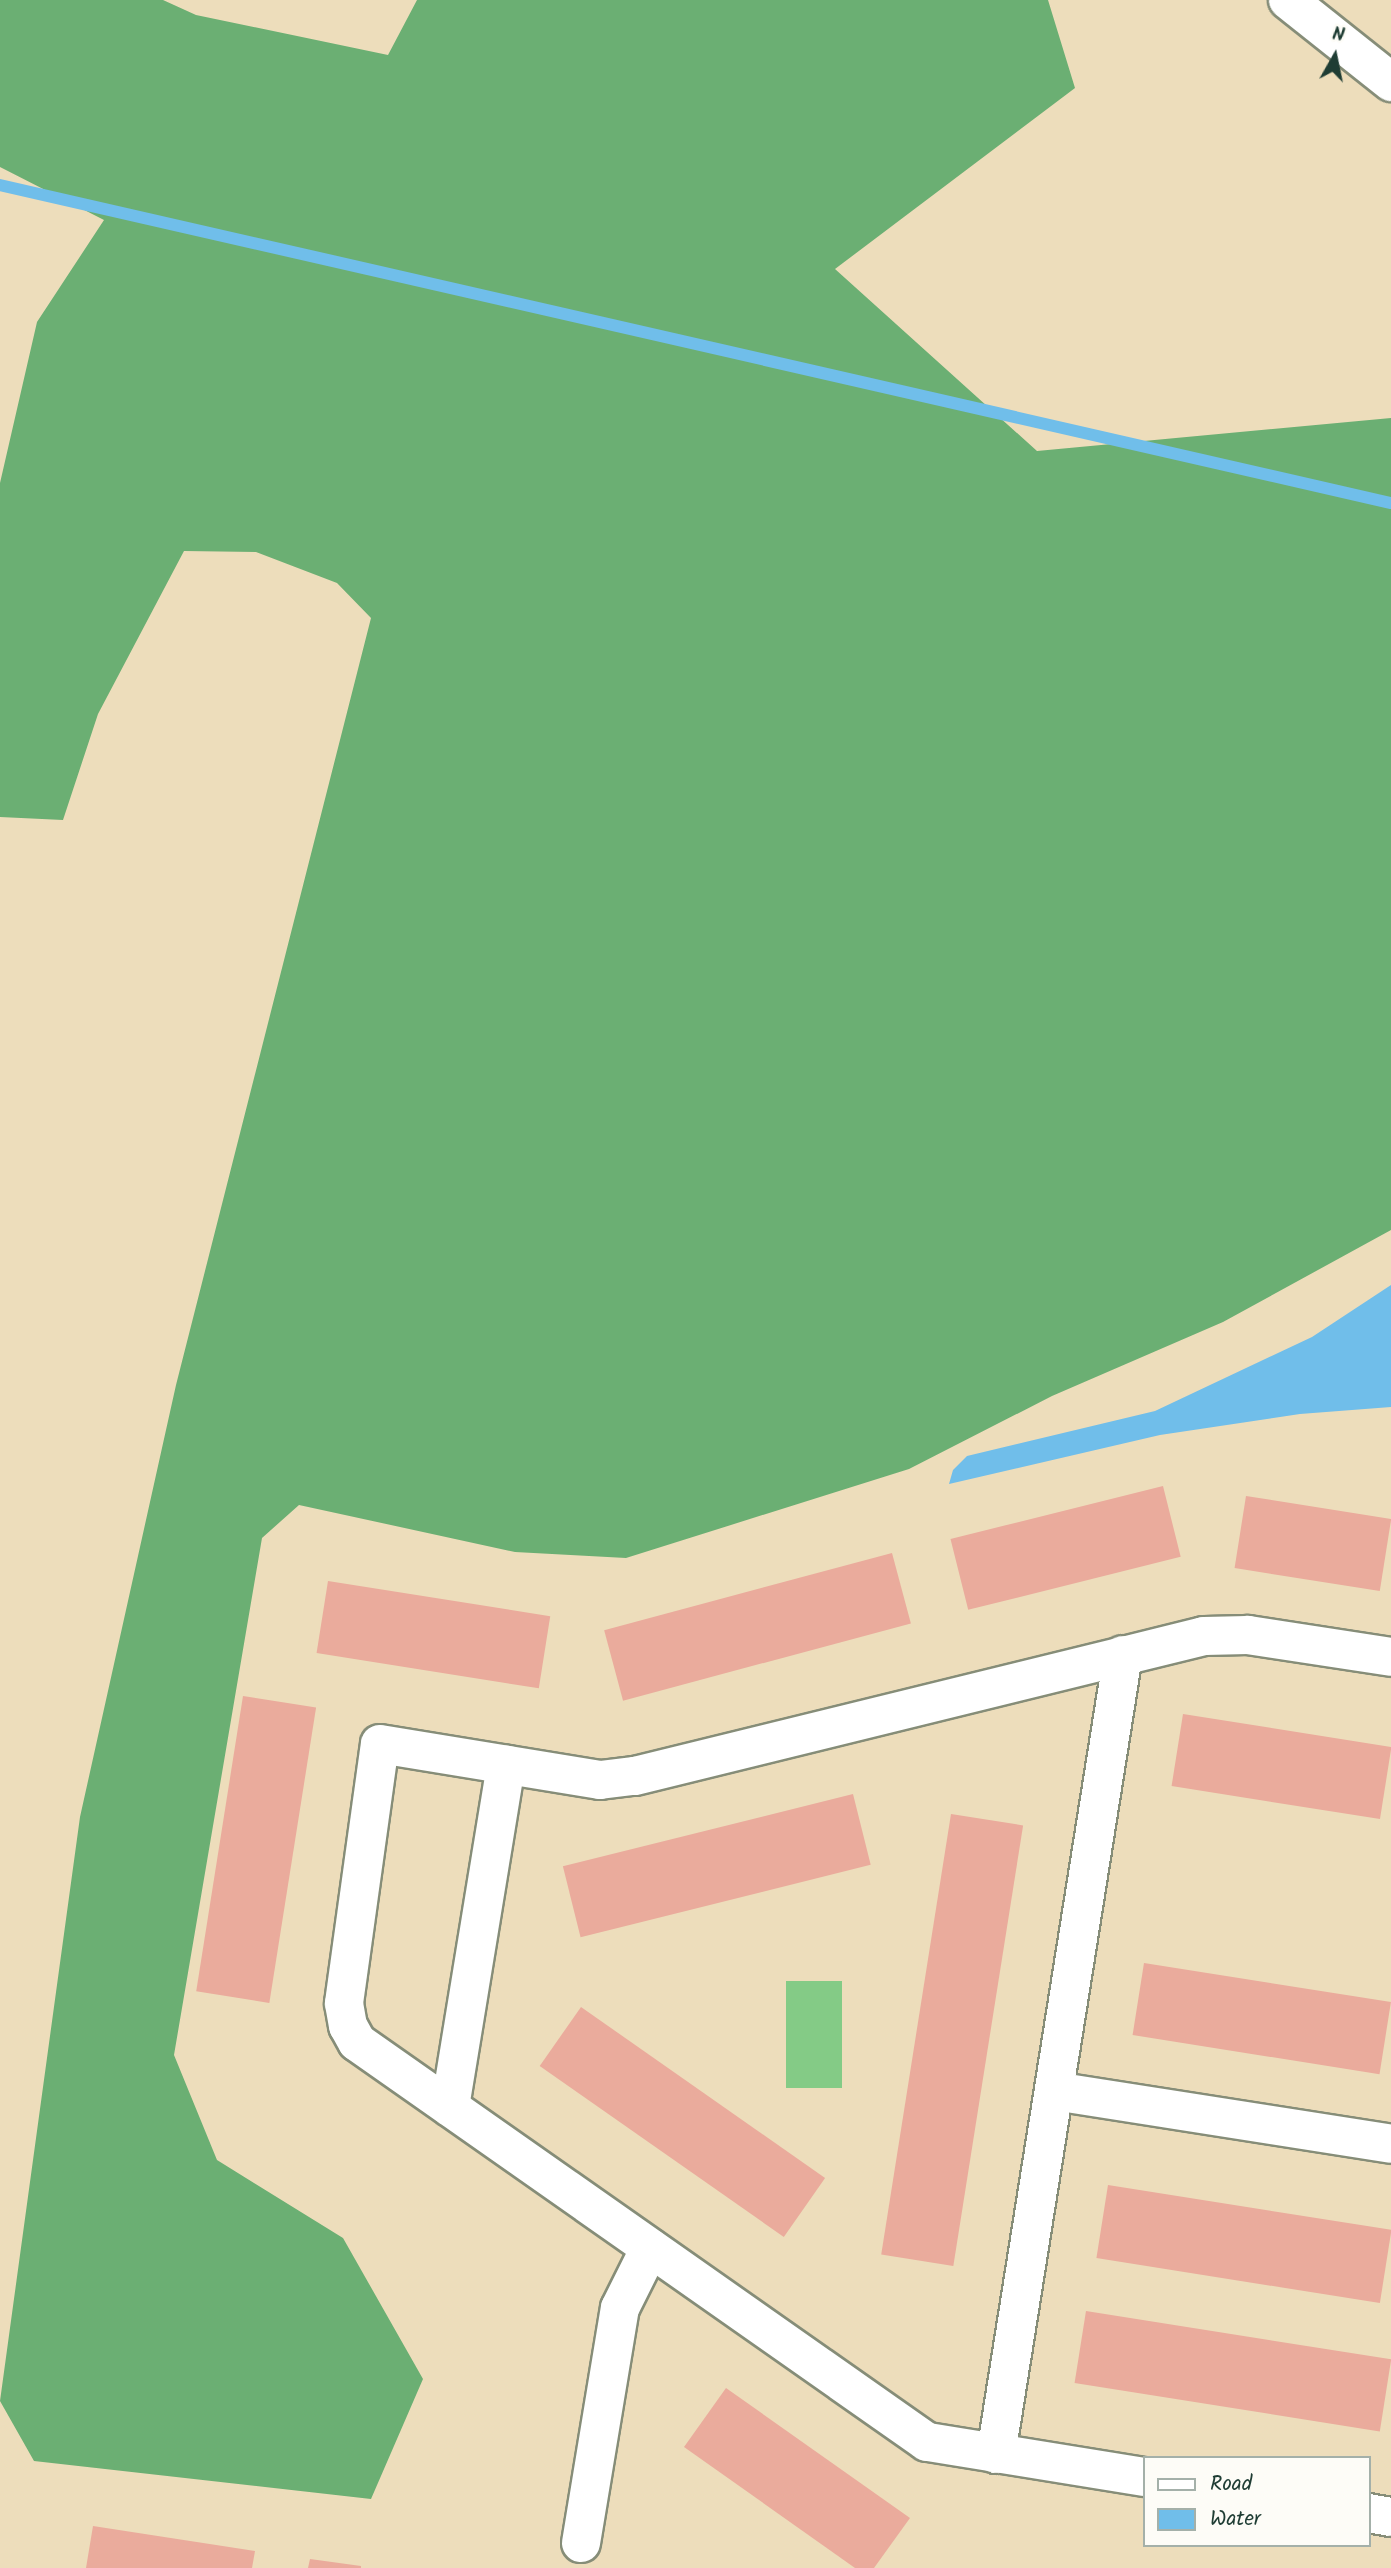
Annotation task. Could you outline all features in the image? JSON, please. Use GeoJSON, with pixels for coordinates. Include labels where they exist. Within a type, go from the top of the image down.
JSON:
{"type":"FeatureCollection","features":[{"type":"Feature","properties":{"kind":"lane"},"geometry":{"type":"LineString","coordinates":[[1288,0],[1391,82]]}},
{"type":"Feature","properties":{"kind":"lane"},"geometry":{"type":"LineString","coordinates":[[1142,2477],[927,2442],[357,2042],[348,2026],[344,2003],[380,1744],[600,1780],[635,1776],[1204,1636],[1248,1635],[1391,1657]]}},
{"type":"Feature","properties":{"kind":"lane"},"geometry":{"type":"LineString","coordinates":[[996,2454],[1123,1655]]}},
{"type":"Feature","properties":{"kind":"lane"},"geometry":{"type":"LineString","coordinates":[[450,2107],[506,1765]]}},
{"type":"Feature","properties":{"kind":"lane"},"geometry":{"type":"LineString","coordinates":[[1054,2091],[1391,2144]]}},
{"type":"Feature","properties":{"kind":"lane"},"geometry":{"type":"LineString","coordinates":[[580,2543],[620,2308],[650,2248]]}},
{"type":"Feature","properties":{"kind":"lane"},"geometry":{"type":"LineString","coordinates":[[1370,2513],[1391,2517]]}},
{"type":"Feature","properties":{"kind":"green space"},"geometry":{"type":"Polygon","coordinates":[[[0,0],[163,0],[196,15],[388,55],[417,0],[1048,0],[1075,88],[835,269],[1037,451],[1391,418],[1391,1230],[1223,1322],[1052,1396],[909,1469],[626,1558],[515,1552],[299,1505],[262,1538],[174,2055],[217,2160],[343,2238],[423,2379],[371,2499],[34,2461],[0,2401],[80,1817],[176,1385],[371,618],[337,583],[256,552],[184,551],[98,714],[63,820],[0,817],[0,483],[37,322],[104,220],[0,167],[0,0]]]}},
{"type":"Feature","properties":{"kind":"green space"},"geometry":{"type":"Polygon","coordinates":[[[786,1981],[842,1981],[842,2088],[786,2088],[786,1981]]]}},
{"type":"Feature","properties":{"kind":"water"},"geometry":{"type":"Polygon","coordinates":[[[1391,1285],[1391,1407],[1300,1414],[1160,1435],[949,1484],[953,1470],[967,1456],[1155,1411],[1312,1337],[1391,1285]]]}},
{"type":"Feature","properties":{"kind":"building"},"geometry":{"type":"Polygon","coordinates":[[[1163,1486],[1181,1557],[968,1610],[951,1539],[1163,1486]]]}},
{"type":"Feature","properties":{"kind":"building"},"geometry":{"type":"Polygon","coordinates":[[[1246,1496],[1391,1519],[1380,1591],[1235,1568],[1246,1496]]]}},
{"type":"Feature","properties":{"kind":"building"},"geometry":{"type":"Polygon","coordinates":[[[892,1553],[911,1624],[623,1701],[604,1630],[892,1553]]]}},
{"type":"Feature","properties":{"kind":"building"},"geometry":{"type":"Polygon","coordinates":[[[328,1581],[550,1616],[539,1688],[317,1653],[328,1581]]]}},
{"type":"Feature","properties":{"kind":"building"},"geometry":{"type":"Polygon","coordinates":[[[243,1696],[316,1708],[269,2003],[196,1991],[243,1696]]]}},
{"type":"Feature","properties":{"kind":"building"},"geometry":{"type":"Polygon","coordinates":[[[1183,1714],[1391,1747],[1380,1819],[1172,1786],[1183,1714]]]}},
{"type":"Feature","properties":{"kind":"building"},"geometry":{"type":"Polygon","coordinates":[[[853,1794],[871,1865],[581,1937],[563,1866],[853,1794]]]}},
{"type":"Feature","properties":{"kind":"building"},"geometry":{"type":"Polygon","coordinates":[[[951,1814],[1023,1825],[953,2266],[881,2255],[951,1814]]]}},
{"type":"Feature","properties":{"kind":"building"},"geometry":{"type":"Polygon","coordinates":[[[1144,1963],[1391,2002],[1380,2074],[1133,2035],[1144,1963]]]}},
{"type":"Feature","properties":{"kind":"building"},"geometry":{"type":"Polygon","coordinates":[[[581,2007],[825,2178],[784,2237],[540,2066],[581,2007]]]}},
{"type":"Feature","properties":{"kind":"building"},"geometry":{"type":"Polygon","coordinates":[[[1108,2185],[1391,2230],[1380,2303],[1096,2258],[1108,2185]]]}},
{"type":"Feature","properties":{"kind":"building"},"geometry":{"type":"Polygon","coordinates":[[[1086,2311],[1391,2359],[1380,2431],[1075,2383],[1086,2311]]]}},
{"type":"Feature","properties":{"kind":"building"},"geometry":{"type":"Polygon","coordinates":[[[726,2388],[910,2518],[874,2568],[855,2568],[684,2447],[726,2388]]]}},
{"type":"Feature","properties":{"kind":"building"},"geometry":{"type":"Polygon","coordinates":[[[93,2526],[255,2551],[252,2568],[86,2568],[93,2526]]]}},
{"type":"Feature","properties":{"kind":"building"},"geometry":{"type":"Polygon","coordinates":[[[310,2559],[361,2566],[361,2568],[308,2568],[310,2559]]]}},
{"type":"Feature","properties":{"kind":"waterway"},"geometry":{"type":"LineString","coordinates":[[0,185],[1391,503]]}}]}
